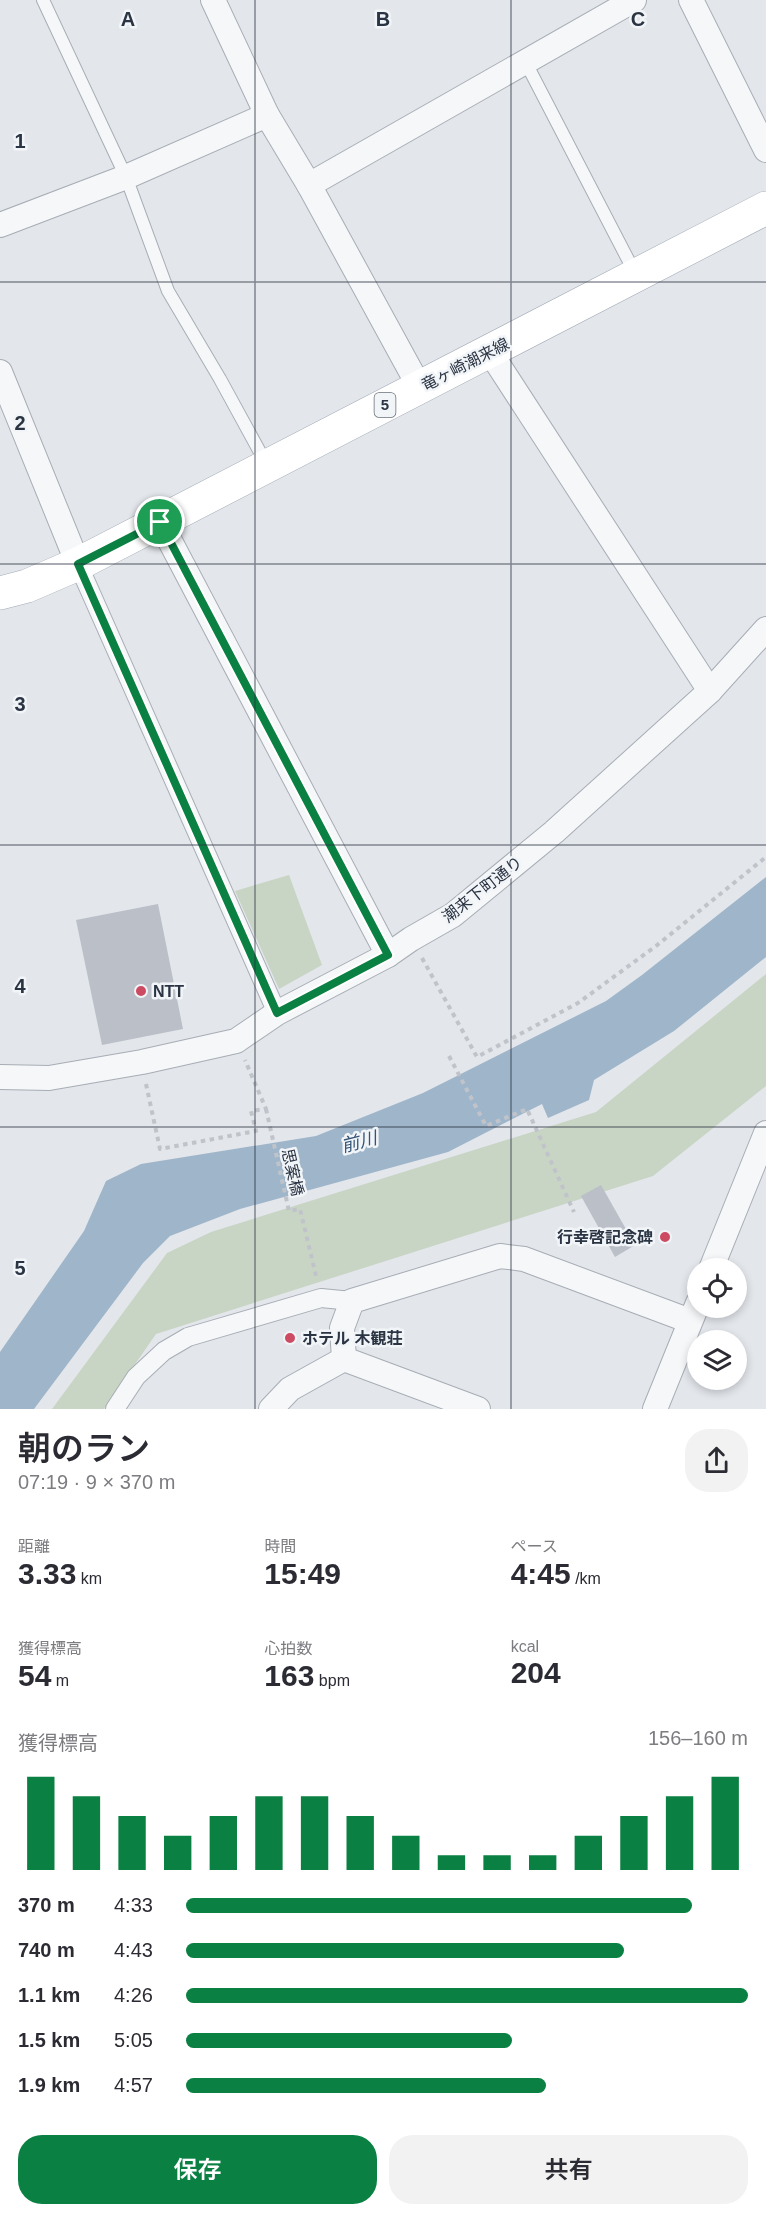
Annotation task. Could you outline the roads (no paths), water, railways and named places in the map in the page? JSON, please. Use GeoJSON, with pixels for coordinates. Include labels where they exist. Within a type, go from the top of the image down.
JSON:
{"type":"FeatureCollection","features":[{"type":"Feature","properties":{"kind":"main road","name":"竜ヶ崎潮来線"},"geometry":{"type":"LineString","coordinates":[[0,593],[27,585],[78,564],[766,208]]}},
{"type":"Feature","properties":{"kind":"street"},"geometry":{"type":"LineString","coordinates":[[213,0],[267,115],[309,185],[420,388]]}},
{"type":"Feature","properties":{"kind":"street"},"geometry":{"type":"LineString","coordinates":[[309,185],[634,0]]}},
{"type":"Feature","properties":{"kind":"street"},"geometry":{"type":"LineString","coordinates":[[691,0],[766,150]]}},
{"type":"Feature","properties":{"kind":"street"},"geometry":{"type":"LineString","coordinates":[[0,225],[126,177],[267,115]]}},
{"type":"Feature","properties":{"kind":"street"},"geometry":{"type":"LineString","coordinates":[[490,352],[710,691]]}},
{"type":"Feature","properties":{"kind":"street"},"geometry":{"type":"LineString","coordinates":[[0,372],[78,564],[277,1013]]}},
{"type":"Feature","properties":{"kind":"street"},"geometry":{"type":"LineString","coordinates":[[160,522],[388,955]]}},
{"type":"Feature","properties":{"kind":"street","name":"潮来下町通り"},"geometry":{"type":"LineString","coordinates":[[0,1077],[49,1078],[142,1062],[236,1041],[277,1013],[388,955],[453,915],[554,832],[710,691],[766,629]]}},
{"type":"Feature","properties":{"kind":"street"},"geometry":{"type":"LineString","coordinates":[[715,1258],[766,1133]]}},
{"type":"Feature","properties":{"kind":"street"},"geometry":{"type":"LineString","coordinates":[[115,1409],[136,1377],[164,1351],[188,1336],[321,1298],[352,1301],[500,1256],[524,1259],[687,1310]]}},
{"type":"Feature","properties":{"kind":"street"},"geometry":{"type":"LineString","coordinates":[[345,1359],[342,1328],[352,1301]]}},
{"type":"Feature","properties":{"kind":"street"},"geometry":{"type":"LineString","coordinates":[[655,1409],[692,1318]]}},
{"type":"Feature","properties":{"kind":"street"},"geometry":{"type":"LineString","coordinates":[[271,1409],[290,1389],[345,1359],[478,1409]]}},
{"type":"Feature","properties":{"kind":"lane"},"geometry":{"type":"LineString","coordinates":[[43,0],[126,177],[168,291],[220,378],[268,466]]}},
{"type":"Feature","properties":{"kind":"lane"},"geometry":{"type":"LineString","coordinates":[[525,62],[636,275]]}},
{"type":"Feature","properties":{"kind":"water","name":"前川"},"geometry":{"type":"Polygon","coordinates":[[[766,877],[766,957],[674,1031],[594,1080],[589,1100],[548,1118],[542,1104],[448,1152],[240,1209],[170,1236],[143,1263],[34,1409],[0,1409],[0,1352],[84,1231],[106,1181],[141,1164],[316,1136],[423,1093],[606,1001],[766,877]]]}},
{"type":"Feature","properties":{"kind":"place","name":"NTT"},"geometry":{"type":"Point","coordinates":[141,991]}},
{"type":"Feature","properties":{"kind":"place","name":"行幸啓記念碑"},"geometry":{"type":"Point","coordinates":[665,1237]}},
{"type":"Feature","properties":{"kind":"place","name":"ホテル 木観荘"},"geometry":{"type":"Point","coordinates":[290,1338]}}]}
